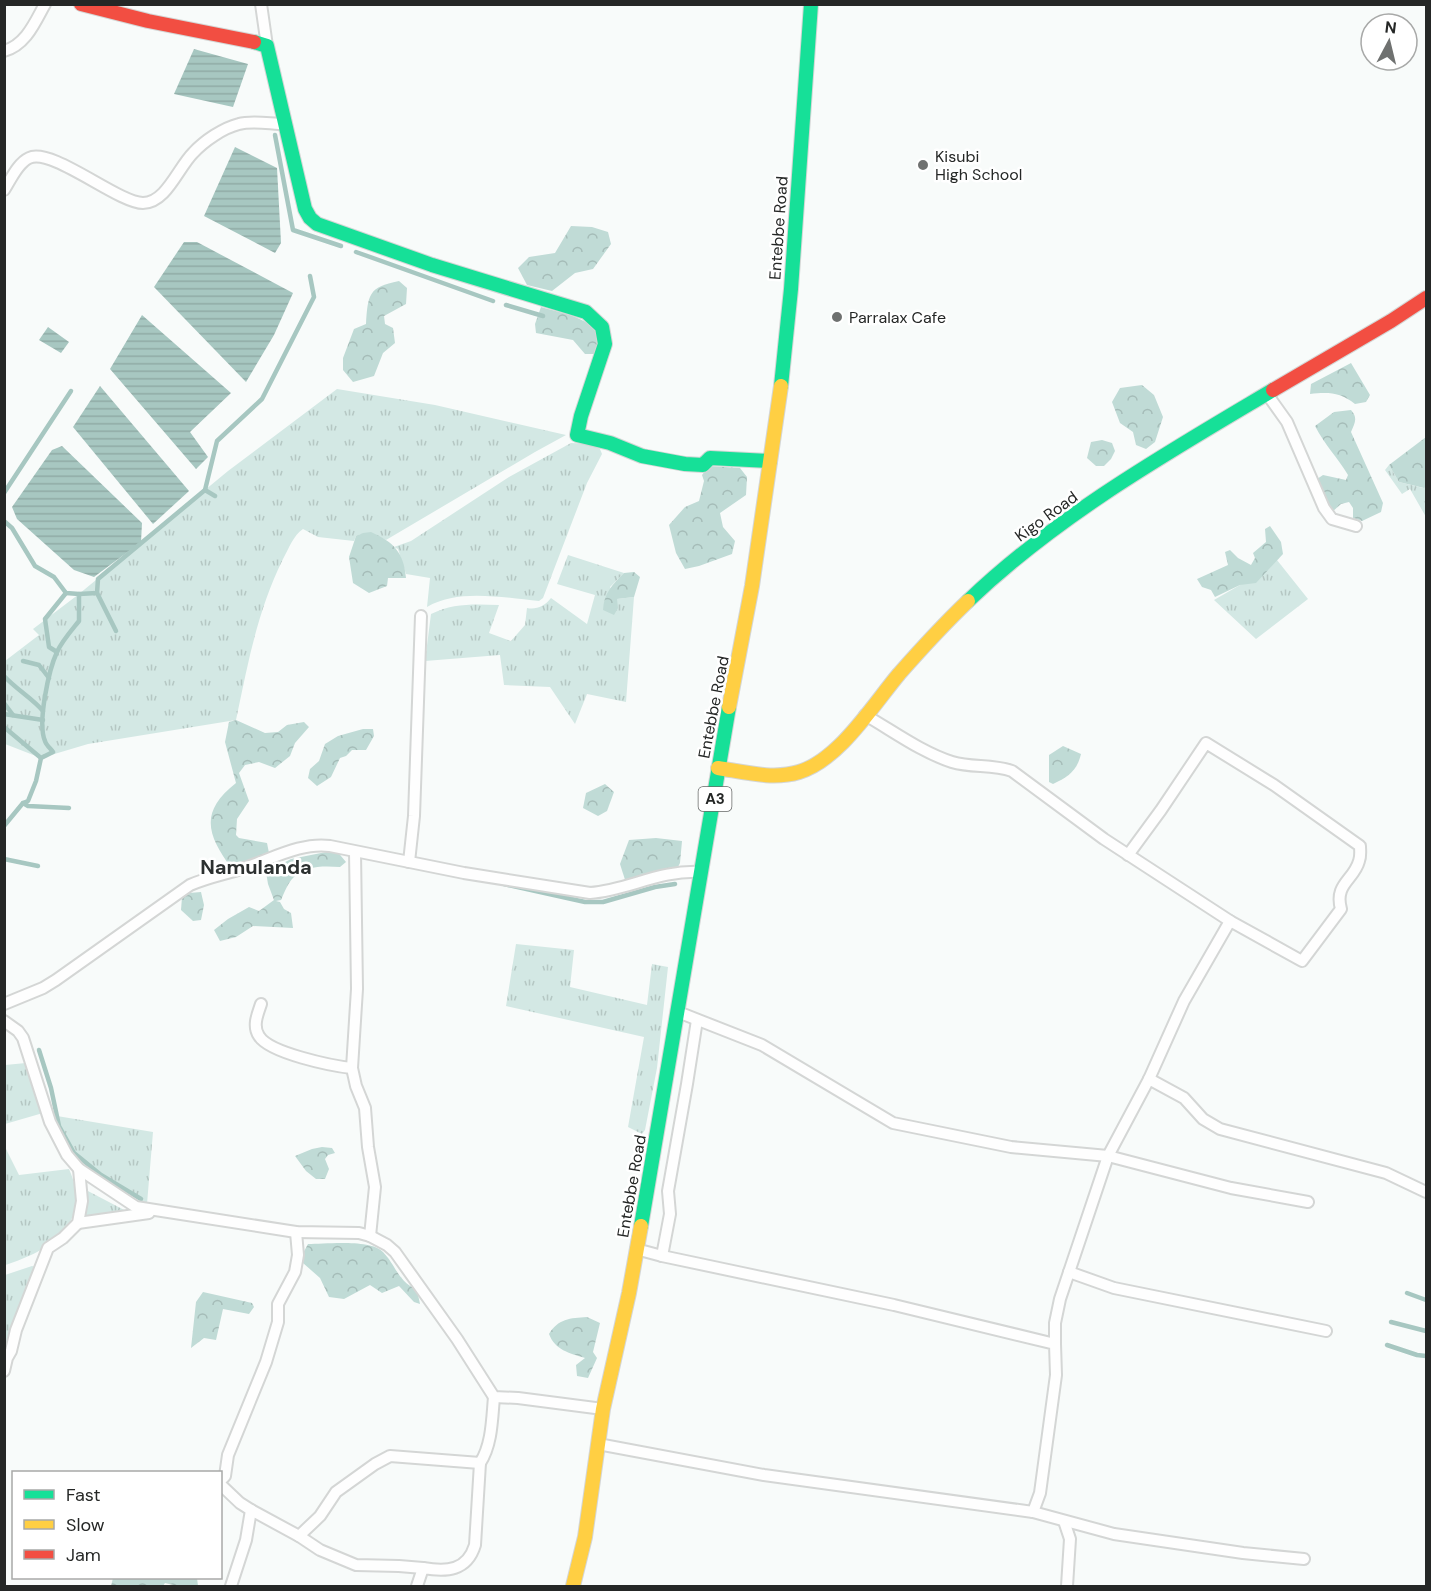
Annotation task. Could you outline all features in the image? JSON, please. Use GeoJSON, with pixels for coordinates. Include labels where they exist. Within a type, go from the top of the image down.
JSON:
{"type":"FeatureCollection","features":[{"type":"Feature","properties":{"kind":"street"},"geometry":{"type":"LineString","coordinates":[[4,51],[22,41],[45,4]]}},
{"type":"Feature","properties":{"kind":"street"},"geometry":{"type":"LineString","coordinates":[[81,4],[148,21],[267,46]]}},
{"type":"Feature","properties":{"kind":"street"},"geometry":{"type":"LineString","coordinates":[[261,4],[267,46],[305,209],[310,218],[317,224],[343,235],[586,312],[602,327],[605,344],[577,435],[610,443],[642,456],[685,464],[703,465],[710,458],[770,461]]}},
{"type":"Feature","properties":{"kind":"street","name":"Entebbe Road"},"geometry":{"type":"LineString","coordinates":[[573,1587],[585,1537],[603,1409],[629,1293],[717,787],[718,768],[752,586],[781,386],[791,290],[811,4]]}},
{"type":"Feature","properties":{"kind":"street"},"geometry":{"type":"LineString","coordinates":[[4,190],[18,168],[28,158],[35,156],[81,173],[130,200],[141,203],[152,202],[162,194],[192,154],[223,131],[242,123],[285,124]]}},
{"type":"Feature","properties":{"kind":"street","name":"Kigo Road"},"geometry":{"type":"LineString","coordinates":[[718,768],[776,775],[806,770],[817,764],[848,736],[921,648],[963,605],[1017,557],[1052,530],[1143,468],[1426,298]]}},
{"type":"Feature","properties":{"kind":"street"},"geometry":{"type":"LineString","coordinates":[[1267,394],[1287,422],[1324,508],[1332,519],[1356,525]]}},
{"type":"Feature","properties":{"kind":"street"},"geometry":{"type":"LineString","coordinates":[[409,862],[414,816],[421,616]]}},
{"type":"Feature","properties":{"kind":"street"},"geometry":{"type":"LineString","coordinates":[[865,715],[952,762],[999,767],[1012,771],[1128,855],[1230,921],[1302,961],[1341,909],[1338,900],[1340,891],[1359,861],[1360,846],[1274,785],[1206,743],[1128,855]]}},
{"type":"Feature","properties":{"kind":"street"},"geometry":{"type":"LineString","coordinates":[[4,1004],[56,980],[190,885],[288,851],[330,846],[541,886],[590,893],[674,872],[701,872]]}},
{"type":"Feature","properties":{"kind":"street"},"geometry":{"type":"LineString","coordinates":[[355,852],[357,989],[352,1068],[365,1108],[368,1147],[374,1179],[375,1195],[370,1236]]}},
{"type":"Feature","properties":{"kind":"street"},"geometry":{"type":"LineString","coordinates":[[1033,1512],[1040,1493],[1056,1375],[1055,1323],[1069,1272],[1108,1156],[1149,1078],[1184,1002],[1230,921]]}},
{"type":"Feature","properties":{"kind":"street"},"geometry":{"type":"LineString","coordinates":[[261,1004],[256,1026],[258,1035],[266,1043],[312,1061],[352,1068]]}},
{"type":"Feature","properties":{"kind":"street"},"geometry":{"type":"LineString","coordinates":[[678,1012],[762,1045],[893,1123],[1011,1147],[1108,1156],[1231,1188],[1308,1202]]}},
{"type":"Feature","properties":{"kind":"street"},"geometry":{"type":"LineString","coordinates":[[4,1020],[18,1031],[22,1038],[50,1122],[67,1155],[79,1169],[135,1207],[296,1232],[359,1233],[387,1245],[405,1265],[494,1397],[489,1439],[485,1455],[480,1463],[475,1545],[469,1560],[458,1567],[446,1570],[356,1565],[320,1550],[251,1510],[240,1503],[222,1485]]}},
{"type":"Feature","properties":{"kind":"street"},"geometry":{"type":"LineString","coordinates":[[662,1256],[670,1214],[668,1191],[697,1020]]}},
{"type":"Feature","properties":{"kind":"street"},"geometry":{"type":"LineString","coordinates":[[1149,1078],[1184,1098],[1203,1119],[1220,1129],[1386,1173],[1426,1192]]}},
{"type":"Feature","properties":{"kind":"street"},"geometry":{"type":"LineString","coordinates":[[4,1371],[15,1330],[48,1248],[63,1238],[78,1223],[82,1201],[79,1169]]}},
{"type":"Feature","properties":{"kind":"street"},"geometry":{"type":"LineString","coordinates":[[647,1186],[668,1191]]}},
{"type":"Feature","properties":{"kind":"street"},"geometry":{"type":"LineString","coordinates":[[78,1223],[156,1212]]}},
{"type":"Feature","properties":{"kind":"street"},"geometry":{"type":"LineString","coordinates":[[222,1480],[225,1476],[228,1455],[266,1362],[278,1322],[278,1304],[295,1272],[298,1255],[296,1232]]}},
{"type":"Feature","properties":{"kind":"street"},"geometry":{"type":"LineString","coordinates":[[636,1249],[894,1305],[1055,1344]]}},
{"type":"Feature","properties":{"kind":"street"},"geometry":{"type":"LineString","coordinates":[[1069,1272],[1114,1288],[1326,1331]]}},
{"type":"Feature","properties":{"kind":"street"},"geometry":{"type":"LineString","coordinates":[[494,1397],[603,1409]]}},
{"type":"Feature","properties":{"kind":"street"},"geometry":{"type":"LineString","coordinates":[[598,1444],[764,1475],[1033,1512],[1114,1534],[1243,1553],[1304,1559]]}},
{"type":"Feature","properties":{"kind":"street"},"geometry":{"type":"LineString","coordinates":[[299,1536],[320,1516],[336,1492],[390,1456],[480,1463]]}},
{"type":"Feature","properties":{"kind":"street"},"geometry":{"type":"LineString","coordinates":[[231,1587],[246,1540],[251,1510]]}},
{"type":"Feature","properties":{"kind":"street"},"geometry":{"type":"LineString","coordinates":[[1064,1521],[1070,1539],[1067,1587]]}},
{"type":"Feature","properties":{"kind":"street"},"geometry":{"type":"LineString","coordinates":[[417,1587],[423,1568]]}},
{"type":"Feature","properties":{"kind":"green space"},"geometry":{"type":"Polygon","coordinates":[[[571,226],[592,227],[608,232],[611,244],[593,269],[575,273],[552,291],[527,285],[518,268],[529,257],[555,253],[571,226]]]}},
{"type":"Feature","properties":{"kind":"green space"},"geometry":{"type":"Polygon","coordinates":[[[399,281],[407,288],[406,304],[384,316],[385,324],[393,328],[395,343],[383,353],[374,376],[353,382],[343,370],[343,358],[354,329],[366,324],[369,299],[375,290],[399,281]]]}},
{"type":"Feature","properties":{"kind":"green space"},"geometry":{"type":"Polygon","coordinates":[[[541,307],[575,317],[591,326],[598,339],[594,354],[585,354],[573,340],[536,333],[535,324],[541,307]]]}},
{"type":"Feature","properties":{"kind":"green space"},"geometry":{"type":"Polygon","coordinates":[[[1351,363],[1370,395],[1366,402],[1355,404],[1334,394],[1310,394],[1311,384],[1351,363]]]}},
{"type":"Feature","properties":{"kind":"green space"},"geometry":{"type":"Polygon","coordinates":[[[1142,385],[1154,395],[1163,417],[1155,442],[1146,449],[1136,445],[1133,432],[1120,423],[1112,402],[1120,388],[1142,385]]]}},
{"type":"Feature","properties":{"kind":"green space"},"geometry":{"type":"Polygon","coordinates":[[[337,389],[435,405],[566,435],[386,540],[368,533],[356,536],[354,541],[318,537],[303,529],[296,535],[266,598],[254,638],[236,720],[88,744],[41,758],[5,744],[5,661],[39,635],[33,629],[228,471],[337,389]]]}},
{"type":"Feature","properties":{"kind":"green space"},"geometry":{"type":"Polygon","coordinates":[[[1351,410],[1355,423],[1351,432],[1383,503],[1381,512],[1362,521],[1353,518],[1353,508],[1349,502],[1341,504],[1331,513],[1314,481],[1323,475],[1346,480],[1348,475],[1315,426],[1334,412],[1351,410]]]}},
{"type":"Feature","properties":{"kind":"green space"},"geometry":{"type":"Polygon","coordinates":[[[1426,437],[1426,487],[1399,482],[1389,465],[1426,437]]]}},
{"type":"Feature","properties":{"kind":"green space"},"geometry":{"type":"Polygon","coordinates":[[[1102,440],[1112,443],[1115,451],[1104,466],[1096,466],[1087,458],[1091,442],[1102,440]]]}},
{"type":"Feature","properties":{"kind":"green space"},"geometry":{"type":"Polygon","coordinates":[[[571,443],[589,444],[600,449],[602,454],[587,483],[543,598],[539,601],[467,596],[439,601],[427,607],[430,578],[406,574],[398,549],[394,547],[411,541],[509,477],[571,443]]]}},
{"type":"Feature","properties":{"kind":"green space"},"geometry":{"type":"Polygon","coordinates":[[[1389,465],[1399,482],[1426,487],[1426,517],[1410,489],[1402,494],[1385,470],[1389,465]]]}},
{"type":"Feature","properties":{"kind":"green space"},"geometry":{"type":"Polygon","coordinates":[[[709,466],[740,468],[747,477],[746,495],[720,513],[723,527],[735,541],[732,554],[685,569],[676,553],[669,525],[685,507],[699,501],[704,481],[702,475],[709,466]]]}},
{"type":"Feature","properties":{"kind":"green space"},"geometry":{"type":"Polygon","coordinates":[[[1270,526],[1281,542],[1283,554],[1256,583],[1240,585],[1215,597],[1211,590],[1202,587],[1197,579],[1228,565],[1225,552],[1230,550],[1238,558],[1251,565],[1255,558],[1253,553],[1266,542],[1265,529],[1270,526]]]}},
{"type":"Feature","properties":{"kind":"green space"},"geometry":{"type":"Polygon","coordinates":[[[371,532],[392,544],[396,549],[403,562],[406,578],[388,578],[387,586],[369,593],[353,583],[349,557],[356,536],[371,532]]]}},
{"type":"Feature","properties":{"kind":"green space"},"geometry":{"type":"Polygon","coordinates":[[[568,555],[624,573],[610,587],[617,599],[634,597],[626,702],[587,694],[575,724],[550,687],[504,685],[500,655],[425,661],[431,614],[447,608],[499,605],[489,633],[511,641],[525,625],[527,608],[540,607],[551,598],[587,624],[595,595],[557,584],[568,555]]]}},
{"type":"Feature","properties":{"kind":"green space"},"geometry":{"type":"Polygon","coordinates":[[[1273,555],[1308,599],[1256,639],[1214,600],[1247,581],[1273,555]]]}},
{"type":"Feature","properties":{"kind":"green space"},"geometry":{"type":"Polygon","coordinates":[[[634,572],[640,577],[634,597],[617,599],[618,608],[614,615],[603,610],[605,599],[612,585],[624,573],[634,572]]]}},
{"type":"Feature","properties":{"kind":"green space"},"geometry":{"type":"Polygon","coordinates":[[[236,720],[265,733],[278,732],[287,725],[304,722],[309,727],[295,743],[290,756],[275,768],[259,762],[245,765],[239,773],[249,801],[237,819],[236,835],[239,838],[267,843],[269,853],[249,864],[232,869],[217,845],[211,824],[216,804],[236,783],[225,742],[229,722],[236,720]]]}},
{"type":"Feature","properties":{"kind":"green space"},"geometry":{"type":"Polygon","coordinates":[[[363,729],[373,729],[374,736],[366,750],[352,750],[340,758],[331,777],[317,786],[308,778],[310,769],[319,761],[325,744],[338,736],[363,729]]]}},
{"type":"Feature","properties":{"kind":"green space"},"geometry":{"type":"Polygon","coordinates":[[[1063,746],[1081,754],[1071,773],[1053,784],[1049,782],[1049,755],[1063,746]]]}},
{"type":"Feature","properties":{"kind":"green space"},"geometry":{"type":"Polygon","coordinates":[[[605,784],[614,792],[607,811],[598,816],[583,808],[586,793],[605,784]]]}},
{"type":"Feature","properties":{"kind":"green space"},"geometry":{"type":"Polygon","coordinates":[[[656,838],[682,841],[680,863],[674,875],[626,883],[620,864],[629,840],[656,838]]]}},
{"type":"Feature","properties":{"kind":"green space"},"geometry":{"type":"Polygon","coordinates":[[[336,850],[346,862],[340,867],[321,867],[303,871],[291,880],[281,900],[276,901],[291,913],[293,928],[253,926],[236,937],[220,941],[214,930],[228,919],[249,907],[259,911],[274,900],[266,872],[291,859],[336,850]]]}},
{"type":"Feature","properties":{"kind":"green space"},"geometry":{"type":"Polygon","coordinates":[[[201,892],[204,905],[201,920],[193,921],[181,910],[182,897],[189,893],[201,892]]]}},
{"type":"Feature","properties":{"kind":"green space"},"geometry":{"type":"Polygon","coordinates":[[[516,944],[574,950],[570,987],[647,1005],[652,964],[668,967],[657,1068],[645,1130],[642,1134],[628,1127],[644,1037],[506,1006],[516,944]]]}},
{"type":"Feature","properties":{"kind":"green space"},"geometry":{"type":"Polygon","coordinates":[[[26,1063],[43,1113],[5,1124],[5,1065],[26,1063]]]}},
{"type":"Feature","properties":{"kind":"green space"},"geometry":{"type":"Polygon","coordinates":[[[57,1116],[153,1132],[147,1204],[81,1159],[70,1148],[62,1134],[57,1116]]]}},
{"type":"Feature","properties":{"kind":"green space"},"geometry":{"type":"Polygon","coordinates":[[[4,1145],[19,1175],[69,1169],[75,1188],[76,1205],[63,1232],[52,1243],[38,1252],[5,1265],[4,1145]]]}},
{"type":"Feature","properties":{"kind":"green space"},"geometry":{"type":"Polygon","coordinates":[[[322,1147],[332,1148],[335,1153],[328,1155],[325,1159],[329,1169],[325,1179],[316,1179],[306,1171],[295,1156],[322,1147]]]}},
{"type":"Feature","properties":{"kind":"green space"},"geometry":{"type":"Polygon","coordinates":[[[86,1190],[128,1212],[124,1218],[85,1216],[86,1190]]]}},
{"type":"Feature","properties":{"kind":"green space"},"geometry":{"type":"Polygon","coordinates":[[[348,1243],[377,1248],[388,1258],[405,1282],[417,1290],[420,1304],[414,1302],[399,1286],[382,1293],[370,1285],[344,1299],[329,1297],[320,1278],[303,1263],[302,1255],[308,1244],[348,1243]]]}},
{"type":"Feature","properties":{"kind":"green space"},"geometry":{"type":"Polygon","coordinates":[[[32,1266],[36,1267],[5,1365],[5,1275],[32,1266]]]}},
{"type":"Feature","properties":{"kind":"green space"},"geometry":{"type":"Polygon","coordinates":[[[203,1292],[252,1303],[254,1307],[249,1314],[223,1309],[216,1340],[204,1338],[191,1348],[196,1302],[203,1292]]]}},
{"type":"Feature","properties":{"kind":"green space"},"geometry":{"type":"Polygon","coordinates":[[[587,1317],[600,1323],[593,1352],[597,1358],[588,1378],[577,1376],[576,1365],[585,1358],[559,1347],[549,1334],[556,1325],[565,1320],[587,1317]]]}},
{"type":"Feature","properties":{"kind":"green space"},"geometry":{"type":"Polygon","coordinates":[[[113,1579],[197,1579],[198,1586],[177,1586],[165,1583],[163,1586],[111,1586],[113,1579]]]}},
{"type":"Feature","properties":{"kind":"shaded area"},"geometry":{"type":"Polygon","coordinates":[[[194,49],[248,64],[233,107],[174,94],[194,49]]]}},
{"type":"Feature","properties":{"kind":"shaded area"},"geometry":{"type":"Polygon","coordinates":[[[235,147],[277,168],[281,243],[275,253],[204,216],[235,147]]]}},
{"type":"Feature","properties":{"kind":"shaded area"},"geometry":{"type":"Polygon","coordinates":[[[184,242],[197,242],[293,293],[274,335],[246,382],[154,287],[184,242]]]}},
{"type":"Feature","properties":{"kind":"shaded area"},"geometry":{"type":"Polygon","coordinates":[[[142,315],[231,393],[190,432],[208,457],[196,469],[110,369],[142,315]]]}},
{"type":"Feature","properties":{"kind":"shaded area"},"geometry":{"type":"Polygon","coordinates":[[[48,327],[69,342],[61,353],[39,340],[48,327]]]}},
{"type":"Feature","properties":{"kind":"shaded area"},"geometry":{"type":"Polygon","coordinates":[[[100,386],[189,491],[153,524],[73,427],[100,386]]]}},
{"type":"Feature","properties":{"kind":"shaded area"},"geometry":{"type":"Polygon","coordinates":[[[62,446],[142,523],[141,542],[94,577],[74,570],[17,519],[12,507],[52,450],[62,446]]]}},
{"type":"Feature","properties":{"kind":"waterway"},"geometry":{"type":"LineString","coordinates":[[275,135],[293,230],[341,246]]}},
{"type":"Feature","properties":{"kind":"waterway"},"geometry":{"type":"LineString","coordinates":[[356,252],[493,301]]}},
{"type":"Feature","properties":{"kind":"waterway"},"geometry":{"type":"LineString","coordinates":[[205,490],[217,441],[262,399],[314,297],[310,276]]}},
{"type":"Feature","properties":{"kind":"waterway"},"geometry":{"type":"LineString","coordinates":[[506,305],[543,316]]}},
{"type":"Feature","properties":{"kind":"waterway"},"geometry":{"type":"LineString","coordinates":[[4,493],[71,391]]}},
{"type":"Feature","properties":{"kind":"waterway"},"geometry":{"type":"LineString","coordinates":[[79,594],[97,593],[98,579],[205,490],[215,496]]}},
{"type":"Feature","properties":{"kind":"waterway"},"geometry":{"type":"LineString","coordinates":[[4,521],[12,528],[35,566],[54,577],[66,593],[79,594],[79,621],[57,652],[45,696],[43,733],[53,752],[41,758],[36,781],[28,801],[23,803],[4,826]]}},
{"type":"Feature","properties":{"kind":"waterway"},"geometry":{"type":"LineString","coordinates":[[57,652],[49,647],[45,619],[66,593]]}},
{"type":"Feature","properties":{"kind":"waterway"},"geometry":{"type":"LineString","coordinates":[[97,593],[116,631]]}},
{"type":"Feature","properties":{"kind":"waterway"},"geometry":{"type":"LineString","coordinates":[[23,661],[39,665],[49,678]]}},
{"type":"Feature","properties":{"kind":"waterway"},"geometry":{"type":"LineString","coordinates":[[4,676],[43,711]]}},
{"type":"Feature","properties":{"kind":"waterway"},"geometry":{"type":"LineString","coordinates":[[4,703],[13,715]]}},
{"type":"Feature","properties":{"kind":"waterway"},"geometry":{"type":"LineString","coordinates":[[4,714],[43,720]]}},
{"type":"Feature","properties":{"kind":"waterway"},"geometry":{"type":"LineString","coordinates":[[4,727],[41,758]]}},
{"type":"Feature","properties":{"kind":"waterway"},"geometry":{"type":"LineString","coordinates":[[23,803],[28,806],[69,808]]}},
{"type":"Feature","properties":{"kind":"waterway"},"geometry":{"type":"LineString","coordinates":[[4,859],[38,866]]}},
{"type":"Feature","properties":{"kind":"waterway"},"geometry":{"type":"LineString","coordinates":[[504,884],[585,902],[603,902],[655,887],[675,884]]}},
{"type":"Feature","properties":{"kind":"waterway"},"geometry":{"type":"LineString","coordinates":[[39,1050],[51,1088],[59,1126],[74,1153],[101,1175],[141,1199]]}},
{"type":"Feature","properties":{"kind":"waterway"},"geometry":{"type":"LineString","coordinates":[[1407,1293],[1426,1300]]}},
{"type":"Feature","properties":{"kind":"waterway"},"geometry":{"type":"LineString","coordinates":[[1391,1322],[1426,1331]]}},
{"type":"Feature","properties":{"kind":"waterway"},"geometry":{"type":"LineString","coordinates":[[1387,1345],[1426,1356]]}},
{"type":"Feature","properties":{"kind":"traffic: fast"},"geometry":{"type":"LineString","coordinates":[[781,386],[791,289],[811,4]]}},
{"type":"Feature","properties":{"kind":"traffic: fast"},"geometry":{"type":"LineString","coordinates":[[254,42],[267,46],[305,209],[317,224],[432,265],[586,312],[602,327],[605,344],[577,435],[610,443],[642,456],[685,464],[703,465],[710,458],[770,461]]}},
{"type":"Feature","properties":{"kind":"traffic: fast"},"geometry":{"type":"LineString","coordinates":[[968,601],[1003,570],[1076,513],[1154,462],[1273,390]]}},
{"type":"Feature","properties":{"kind":"traffic: fast"},"geometry":{"type":"LineString","coordinates":[[641,1226],[729,707]]}},
{"type":"Feature","properties":{"kind":"traffic: slow"},"geometry":{"type":"LineString","coordinates":[[729,707],[752,586],[781,386]]}},
{"type":"Feature","properties":{"kind":"traffic: slow"},"geometry":{"type":"LineString","coordinates":[[718,768],[779,775],[799,772],[814,766],[841,744],[899,674],[968,601]]}},
{"type":"Feature","properties":{"kind":"traffic: slow"},"geometry":{"type":"LineString","coordinates":[[573,1586],[585,1537],[603,1409],[629,1293],[641,1226]]}},
{"type":"Feature","properties":{"kind":"traffic: jam"},"geometry":{"type":"LineString","coordinates":[[81,4],[148,21],[254,42]]}},
{"type":"Feature","properties":{"kind":"traffic: jam"},"geometry":{"type":"LineString","coordinates":[[1273,390],[1426,298]]}},
{"type":"Feature","properties":{"kind":"place","name":"Kisubi High School"},"geometry":{"type":"Point","coordinates":[923,165]}},
{"type":"Feature","properties":{"kind":"place","name":"Parralax Cafe"},"geometry":{"type":"Point","coordinates":[837,317]}},
{"type":"Feature","properties":{"kind":"district","name":"Namulanda"},"geometry":{"type":"Point","coordinates":[256,867]}}]}
